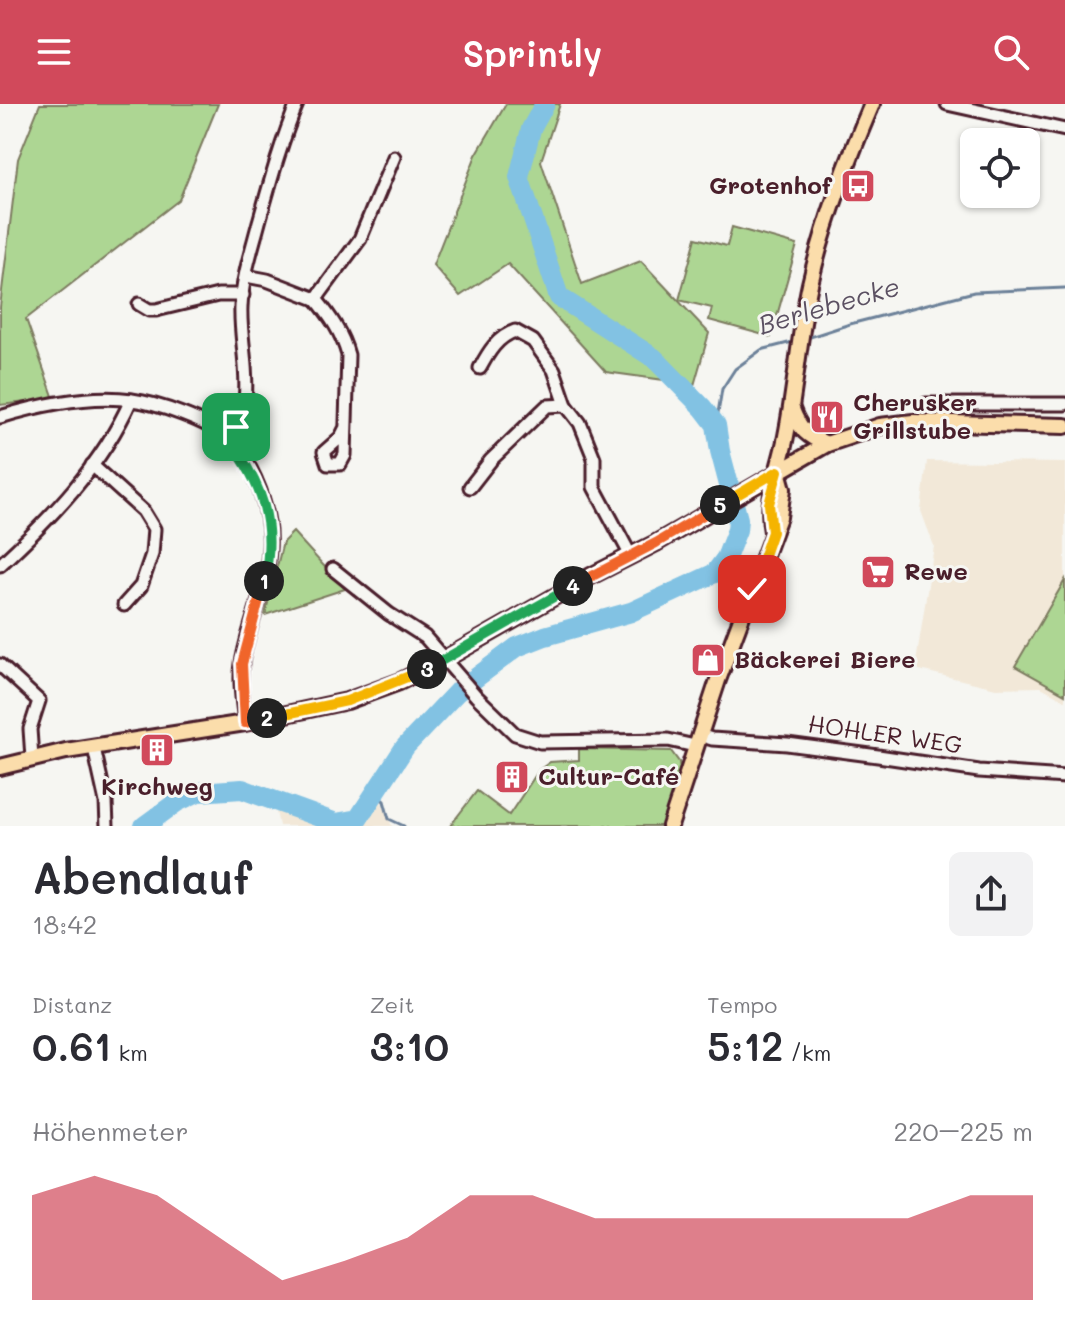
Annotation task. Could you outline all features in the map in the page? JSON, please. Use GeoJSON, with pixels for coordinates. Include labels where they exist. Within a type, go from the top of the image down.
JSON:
{"type":"FeatureCollection","features":[{"type":"Feature","properties":{"kind":"main road"},"geometry":{"type":"LineString","coordinates":[[670,826],[697,740],[783,499],[778,471],[803,319],[827,220],[872,104]]}},
{"type":"Feature","properties":{"kind":"main road"},"geometry":{"type":"LineString","coordinates":[[791,405],[798,425],[805,433],[827,444]]}},
{"type":"Feature","properties":{"kind":"main road"},"geometry":{"type":"LineString","coordinates":[[0,767],[32,758],[245,723],[347,701],[399,682],[631,556],[827,444],[880,426],[907,422],[1065,426]]}},
{"type":"Feature","properties":{"kind":"street"},"geometry":{"type":"LineString","coordinates":[[228,439],[243,412],[246,394],[241,307],[246,276],[266,197],[297,104]]}},
{"type":"Feature","properties":{"kind":"street"},"geometry":{"type":"LineString","coordinates":[[947,104],[1065,130]]}},
{"type":"Feature","properties":{"kind":"street"},"geometry":{"type":"LineString","coordinates":[[316,299],[360,239],[394,157]]}},
{"type":"Feature","properties":{"kind":"street"},"geometry":{"type":"LineString","coordinates":[[246,276],[267,280],[316,299],[340,333],[348,355],[345,455],[337,465],[328,464],[324,452],[341,437],[345,429]]}},
{"type":"Feature","properties":{"kind":"street"},"geometry":{"type":"LineString","coordinates":[[139,304],[156,310],[218,295],[243,295]]}},
{"type":"Feature","properties":{"kind":"street"},"geometry":{"type":"LineString","coordinates":[[480,368],[490,350],[507,334],[520,332],[545,354],[566,405],[586,434],[594,458],[594,487],[631,556]]}},
{"type":"Feature","properties":{"kind":"street"},"geometry":{"type":"LineString","coordinates":[[0,565],[62,505],[122,422],[131,400]]}},
{"type":"Feature","properties":{"kind":"street"},"geometry":{"type":"LineString","coordinates":[[0,417],[70,402],[131,400],[173,410],[228,439],[257,485],[268,525],[269,550],[265,576],[242,664],[245,723]]}},
{"type":"Feature","properties":{"kind":"street"},"geometry":{"type":"LineString","coordinates":[[926,404],[1065,404]]}},
{"type":"Feature","properties":{"kind":"street"},"geometry":{"type":"LineString","coordinates":[[470,487],[491,460],[547,406],[566,405]]}},
{"type":"Feature","properties":{"kind":"street"},"geometry":{"type":"LineString","coordinates":[[92,465],[143,511],[154,529],[152,554],[141,586],[124,605]]}},
{"type":"Feature","properties":{"kind":"street","name":"HOHLER WEG"},"geometry":{"type":"LineString","coordinates":[[333,569],[389,614],[425,637],[508,730],[540,742],[712,739],[822,748],[979,771],[1065,777]]}},
{"type":"Feature","properties":{"kind":"street"},"geometry":{"type":"LineString","coordinates":[[0,665],[39,701],[30,729],[32,758]]}},
{"type":"Feature","properties":{"kind":"street"},"geometry":{"type":"LineString","coordinates":[[94,748],[106,802],[107,826]]}},
{"type":"Feature","properties":{"kind":"shaded area"},"geometry":{"type":"Polygon","coordinates":[[[927,461],[1065,463],[1065,700],[1041,687],[996,688],[915,669],[934,546],[921,511],[927,461]]]}},
{"type":"Feature","properties":{"kind":"shaded area"},"geometry":{"type":"Polygon","coordinates":[[[380,799],[392,826],[279,826],[275,806],[340,825],[351,824],[369,812],[375,801],[380,799]]]}},
{"type":"Feature","properties":{"kind":"green space"},"geometry":{"type":"Polygon","coordinates":[[[40,104],[218,104],[179,200],[26,319],[54,399],[0,405],[0,307],[18,159],[40,104]]]}},
{"type":"Feature","properties":{"kind":"green space"},"geometry":{"type":"Polygon","coordinates":[[[506,104],[560,104],[541,161],[582,284],[641,261],[709,333],[689,403],[671,381],[606,372],[508,264],[460,296],[433,265],[476,155],[506,104]]]}},
{"type":"Feature","properties":{"kind":"green space"},"geometry":{"type":"Polygon","coordinates":[[[732,227],[797,245],[771,337],[709,320],[712,308],[679,300],[696,238],[727,246],[732,227]]]}},
{"type":"Feature","properties":{"kind":"green space"},"geometry":{"type":"Polygon","coordinates":[[[293,532],[345,589],[265,615],[283,542],[293,532]]]}},
{"type":"Feature","properties":{"kind":"green space"},"geometry":{"type":"Polygon","coordinates":[[[1065,580],[1065,694],[1015,666],[1065,580]]]}},
{"type":"Feature","properties":{"kind":"green space"},"geometry":{"type":"Polygon","coordinates":[[[579,749],[671,751],[680,769],[664,826],[450,826],[477,791],[509,815],[539,770],[550,762],[579,760],[579,749]]]}},
{"type":"Feature","properties":{"kind":"waterway","name":"Berlebecke"},"geometry":{"type":"LineString","coordinates":[[144,826],[177,802],[198,792],[242,789],[336,823],[358,819],[405,747],[457,692],[517,647],[631,612],[715,573],[726,558],[738,519],[716,425],[654,358],[559,297],[519,177],[531,129],[545,104]]}},
{"type":"Feature","properties":{"kind":"waterway","name":"Berlebecke"},"geometry":{"type":"LineString","coordinates":[[807,338],[974,292],[1065,288]]}},
{"type":"Feature","properties":{"kind":"waterway","name":"Berlebecke"},"geometry":{"type":"LineString","coordinates":[[716,425],[722,389],[735,369],[761,350],[796,341]]}},
{"type":"Feature","properties":{"kind":"waterway"},"geometry":{"type":"LineString","coordinates":[[374,793],[384,801],[389,819],[404,826]]}},
{"type":"Feature","properties":{"kind":"place","name":"Grotenhof"},"geometry":{"type":"Point","coordinates":[858,186]}},
{"type":"Feature","properties":{"kind":"place","name":"Cherusker Grillstube"},"geometry":{"type":"Point","coordinates":[827,417]}},
{"type":"Feature","properties":{"kind":"place","name":"Rewe"},"geometry":{"type":"Point","coordinates":[878,572]}},
{"type":"Feature","properties":{"kind":"place","name":"Bäckerei Biere"},"geometry":{"type":"Point","coordinates":[708,660]}},
{"type":"Feature","properties":{"kind":"place","name":"Kirchweg"},"geometry":{"type":"Point","coordinates":[157,750]}},
{"type":"Feature","properties":{"kind":"place","name":"Cultur-Café"},"geometry":{"type":"Point","coordinates":[512,777]}},
{"type":"Feature","properties":{"kind":"route"},"geometry":{"type":"LineString","coordinates":[[236,427],[228,439],[248,467],[263,499],[269,550],[242,664],[245,723],[347,701],[429,668],[591,576],[656,543],[778,471],[769,504],[772,532],[752,589]]}}]}
